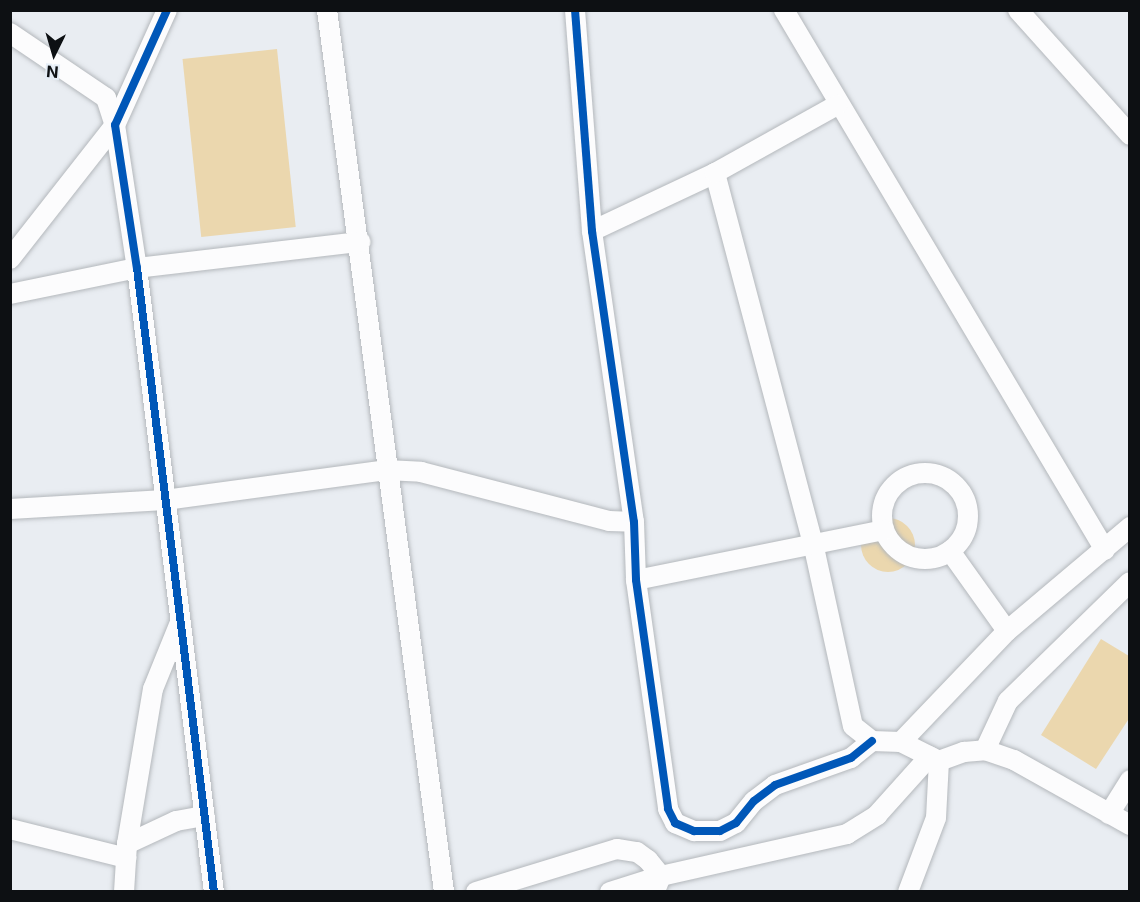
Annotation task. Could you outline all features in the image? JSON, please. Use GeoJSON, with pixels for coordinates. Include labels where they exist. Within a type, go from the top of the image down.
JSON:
{"type":"FeatureCollection","features":[{"type":"Feature","properties":{"kind":"street"},"geometry":{"type":"LineString","coordinates":[[10,259],[115,125],[167,10]]}},
{"type":"Feature","properties":{"kind":"street"},"geometry":{"type":"LineString","coordinates":[[327,10],[360,242],[386,470],[444,891]]}},
{"type":"Feature","properties":{"kind":"street"},"geometry":{"type":"LineString","coordinates":[[574,10],[592,231],[634,522],[636,580],[668,809],[675,823],[694,831],[720,831],[736,823],[754,801],[775,784],[851,758],[872,741]]}},
{"type":"Feature","properties":{"kind":"street"},"geometry":{"type":"LineString","coordinates":[[784,10],[837,105],[1105,550]]}},
{"type":"Feature","properties":{"kind":"street"},"geometry":{"type":"LineString","coordinates":[[1018,10],[1130,135]]}},
{"type":"Feature","properties":{"kind":"street"},"geometry":{"type":"LineString","coordinates":[[10,33],[106,98],[115,125],[137,268],[214,891]]}},
{"type":"Feature","properties":{"kind":"street"},"geometry":{"type":"LineString","coordinates":[[592,231],[715,173],[837,105]]}},
{"type":"Feature","properties":{"kind":"street"},"geometry":{"type":"LineString","coordinates":[[715,173],[813,543],[853,726],[872,741],[901,742],[935,758],[985,750],[1014,760],[1130,825]]}},
{"type":"Feature","properties":{"kind":"street"},"geometry":{"type":"LineString","coordinates":[[10,294],[137,268],[360,242]]}},
{"type":"Feature","properties":{"kind":"street"},"geometry":{"type":"LineString","coordinates":[[10,509],[165,500],[386,470],[421,472],[609,521],[634,522]]}},
{"type":"Feature","properties":{"kind":"street"},"geometry":{"type":"LineString","coordinates":[[915,474],[938,475],[957,486],[968,513],[967,528],[950,551],[938,557],[911,557],[895,546],[884,530],[884,502],[891,489],[915,474]]}},
{"type":"Feature","properties":{"kind":"street"},"geometry":{"type":"LineString","coordinates":[[901,742],[1007,631],[1130,527]]}},
{"type":"Feature","properties":{"kind":"street"},"geometry":{"type":"LineString","coordinates":[[636,580],[884,530]]}},
{"type":"Feature","properties":{"kind":"street"},"geometry":{"type":"LineString","coordinates":[[950,551],[1007,631]]}},
{"type":"Feature","properties":{"kind":"street"},"geometry":{"type":"LineString","coordinates":[[985,750],[1008,701],[1130,582]]}},
{"type":"Feature","properties":{"kind":"street"},"geometry":{"type":"LineString","coordinates":[[124,891],[126,851],[153,689],[181,623]]}},
{"type":"Feature","properties":{"kind":"street"},"geometry":{"type":"LineString","coordinates":[[610,891],[658,884],[847,834],[877,815],[935,758]]}},
{"type":"Feature","properties":{"kind":"street"},"geometry":{"type":"LineString","coordinates":[[908,891],[936,818],[935,758]]}},
{"type":"Feature","properties":{"kind":"street"},"geometry":{"type":"LineString","coordinates":[[1109,814],[1130,780]]}},
{"type":"Feature","properties":{"kind":"street"},"geometry":{"type":"LineString","coordinates":[[10,829],[126,851],[176,821],[205,816]]}},
{"type":"Feature","properties":{"kind":"street"},"geometry":{"type":"LineString","coordinates":[[476,891],[617,849],[637,852],[658,884]]}},
{"type":"Feature","properties":{"kind":"shaded area"},"geometry":{"type":"Polygon","coordinates":[[[277,49],[296,227],[201,237],[183,59],[277,49]]]}},
{"type":"Feature","properties":{"kind":"shaded area"},"geometry":{"type":"Polygon","coordinates":[[[888,518],[898,520],[907,526],[913,535],[915,545],[913,555],[907,564],[898,570],[888,572],[878,570],[869,564],[863,555],[861,545],[863,535],[869,526],[878,520],[888,518]]]}},
{"type":"Feature","properties":{"kind":"shaded area"},"geometry":{"type":"Polygon","coordinates":[[[1101,639],[1129,656],[1130,717],[1096,769],[1041,735],[1101,639]]]}},
{"type":"Feature","properties":{"kind":"cycle path"},"geometry":{"type":"LineString","coordinates":[[167,10],[115,125],[137,268],[214,892]]}},
{"type":"Feature","properties":{"kind":"cycle path"},"geometry":{"type":"LineString","coordinates":[[575,10],[592,231],[634,522],[636,580],[668,809],[675,823],[694,831],[720,831],[736,823],[754,801],[775,785],[851,758],[872,741]]}}]}
